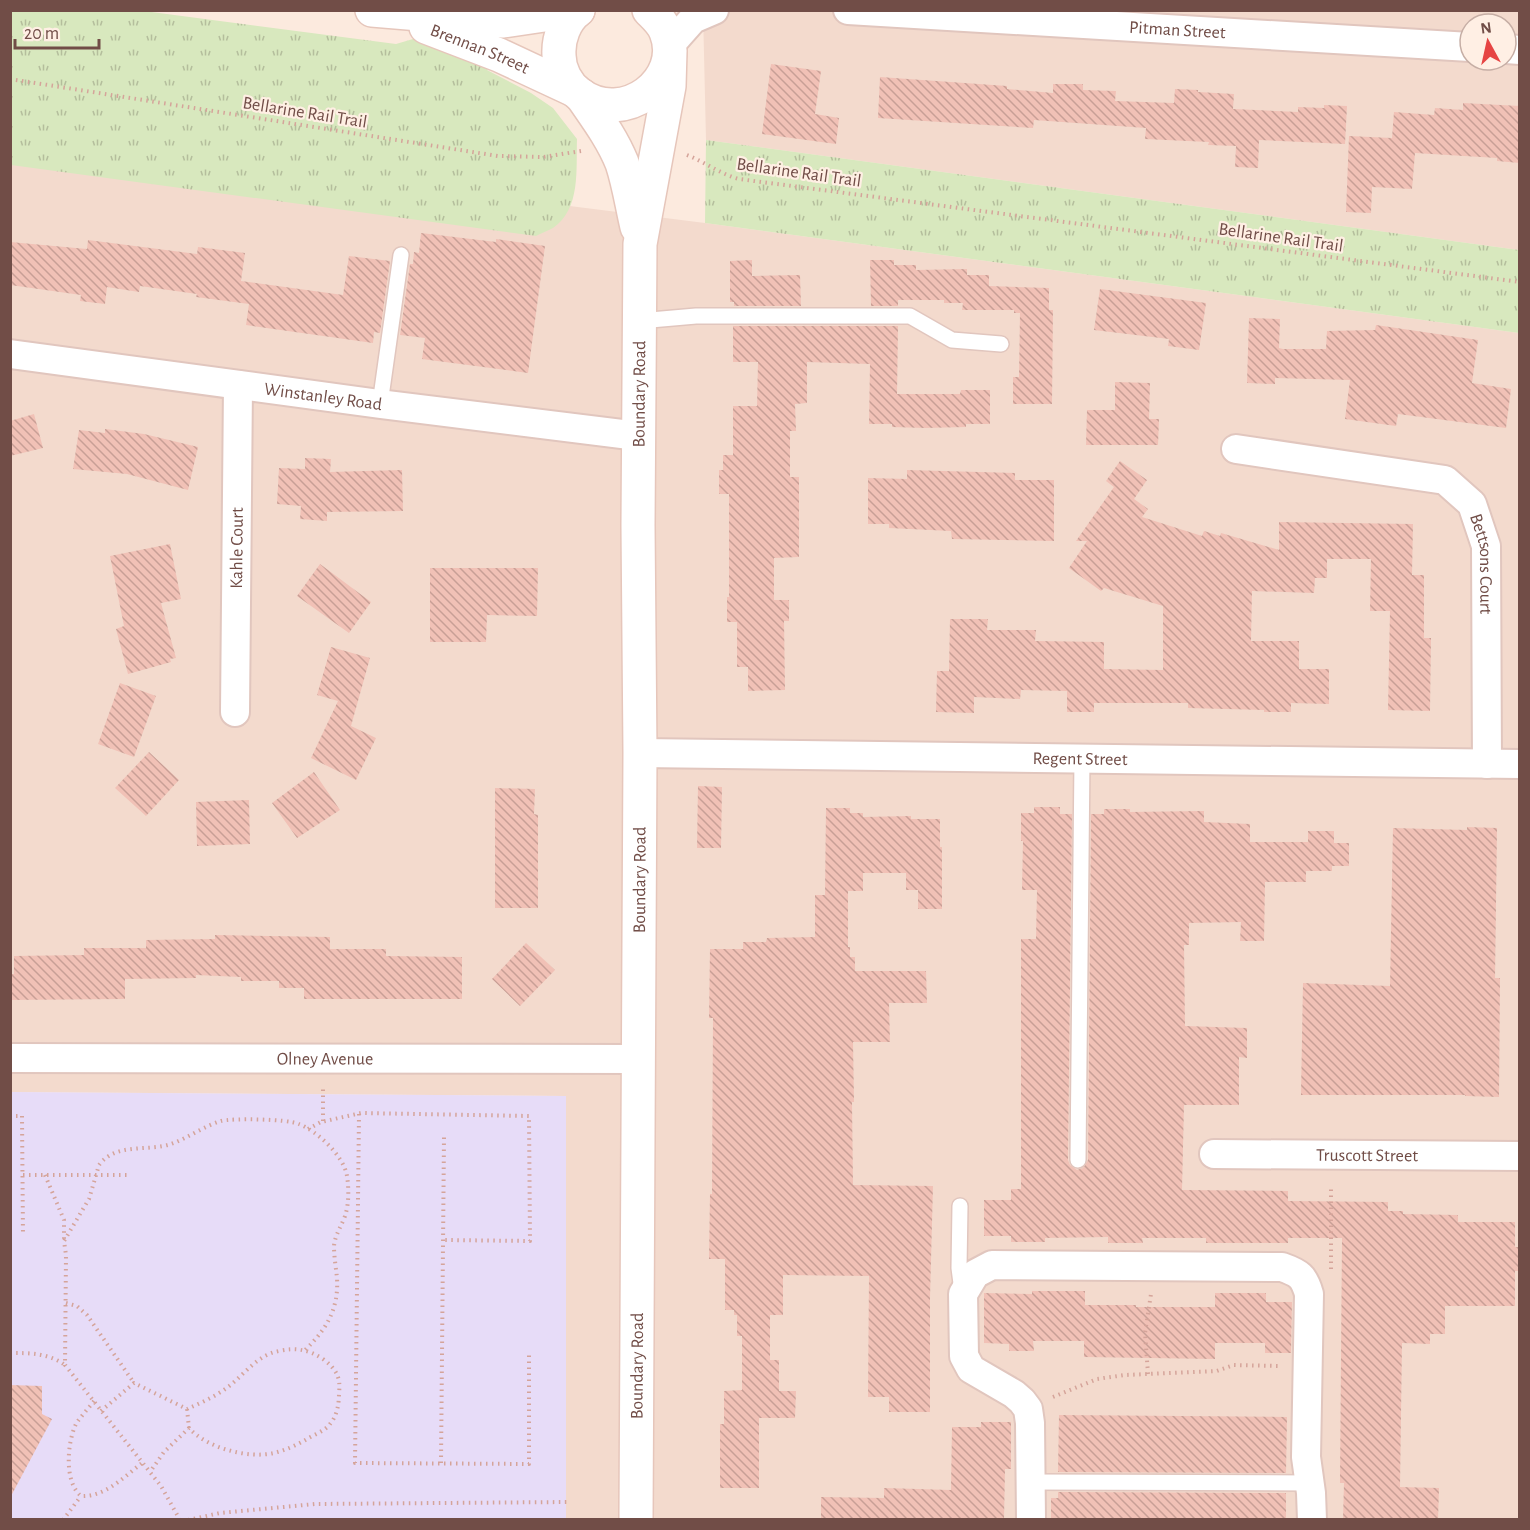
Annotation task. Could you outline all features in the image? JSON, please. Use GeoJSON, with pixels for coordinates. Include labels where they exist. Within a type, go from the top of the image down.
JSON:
{"type":"FeatureCollection","features":[{"type":"Feature","properties":{"kind":"main road","name":"Brennan Street"},"geometry":{"type":"LineString","coordinates":[[378,11],[503,21],[578,10]]}},
{"type":"Feature","properties":{"kind":"main road","name":"Boundary Road"},"geometry":{"type":"LineString","coordinates":[[578,10],[565,27],[558,51],[561,68],[599,121],[615,149],[625,173],[640,241]]}},
{"type":"Feature","properties":{"kind":"main road","name":"Brennan Street"},"geometry":{"type":"LineString","coordinates":[[378,11],[484,48],[596,103],[613,106],[638,99],[657,82],[665,67],[670,48]]}},
{"type":"Feature","properties":{"kind":"main road"},"geometry":{"type":"LineString","coordinates":[[651,11],[664,27],[670,48]]}},
{"type":"Feature","properties":{"kind":"main road","name":"Boundary Road"},"geometry":{"type":"LineString","coordinates":[[636,1520],[640,241],[669,86],[670,48]]}},
{"type":"Feature","properties":{"kind":"street"},"geometry":{"type":"LineString","coordinates":[[670,48],[693,19],[714,10]]}},
{"type":"Feature","properties":{"kind":"street","name":"Pitman Street"},"geometry":{"type":"LineString","coordinates":[[848,10],[1458,46]]}},
{"type":"Feature","properties":{"kind":"street","name":"Winstanley Road"},"geometry":{"type":"LineString","coordinates":[[10,354],[638,436]]}},
{"type":"Feature","properties":{"kind":"street","name":"Kahle Court"},"geometry":{"type":"LineString","coordinates":[[235,712],[238,385]]}},
{"type":"Feature","properties":{"kind":"street","name":"Bettsons Court"},"geometry":{"type":"LineString","coordinates":[[1236,449],[1444,480],[1472,504],[1486,546],[1487,764]]}},
{"type":"Feature","properties":{"kind":"street","name":"Regent Street"},"geometry":{"type":"LineString","coordinates":[[640,753],[1520,764]]}},
{"type":"Feature","properties":{"kind":"street","name":"Olney Avenue"},"geometry":{"type":"LineString","coordinates":[[10,1058],[638,1059]]}},
{"type":"Feature","properties":{"kind":"street","name":"Truscott Street"},"geometry":{"type":"LineString","coordinates":[[1214,1154],[1520,1156]]}},
{"type":"Feature","properties":{"kind":"street"},"geometry":{"type":"LineString","coordinates":[[1031,1520],[1028,1409],[1014,1394],[971,1369],[964,1356],[963,1294],[975,1274],[992,1265],[1282,1267],[1297,1272],[1306,1282],[1309,1294],[1306,1457],[1312,1520]]}},
{"type":"Feature","properties":{"kind":"lane"},"geometry":{"type":"LineString","coordinates":[[380,404],[401,255]]}},
{"type":"Feature","properties":{"kind":"lane"},"geometry":{"type":"LineString","coordinates":[[639,321],[696,316],[910,316],[952,340],[1001,344]]}},
{"type":"Feature","properties":{"kind":"lane"},"geometry":{"type":"LineString","coordinates":[[1078,1160],[1082,758]]}},
{"type":"Feature","properties":{"kind":"lane"},"geometry":{"type":"LineString","coordinates":[[960,1206],[959,1268],[963,1294]]}},
{"type":"Feature","properties":{"kind":"lane"},"geometry":{"type":"LineString","coordinates":[[1031,1482],[1309,1483]]}},
{"type":"Feature","properties":{"kind":"path","name":"Bellarine Rail Trail"},"geometry":{"type":"LineString","coordinates":[[10,79],[498,156],[543,157],[573,151],[615,149]]}},
{"type":"Feature","properties":{"kind":"path","name":"Bellarine Rail Trail"},"geometry":{"type":"LineString","coordinates":[[657,150],[677,152],[725,175],[739,179],[1520,282]]}},
{"type":"Feature","properties":{"kind":"path"},"geometry":{"type":"LineString","coordinates":[[323,1085],[323,1121]]}},
{"type":"Feature","properties":{"kind":"path"},"geometry":{"type":"LineString","coordinates":[[359,1114],[355,1463],[529,1464],[529,1353]]}},
{"type":"Feature","properties":{"kind":"path"},"geometry":{"type":"LineString","coordinates":[[308,1129],[323,1121],[359,1114],[529,1116],[530,1241],[443,1240]]}},
{"type":"Feature","properties":{"kind":"path"},"geometry":{"type":"LineString","coordinates":[[10,1116],[22,1116],[23,1236]]}},
{"type":"Feature","properties":{"kind":"path"},"geometry":{"type":"LineString","coordinates":[[64,1241],[89,1199],[99,1165],[116,1153],[132,1148],[167,1145],[220,1121],[299,1124],[328,1145],[342,1162],[347,1174],[348,1194],[347,1209],[337,1233],[334,1248],[337,1289],[334,1308],[328,1324],[305,1350]]}},
{"type":"Feature","properties":{"kind":"path"},"geometry":{"type":"LineString","coordinates":[[441,1463],[444,1136]]}},
{"type":"Feature","properties":{"kind":"path"},"geometry":{"type":"LineString","coordinates":[[23,1175],[131,1175]]}},
{"type":"Feature","properties":{"kind":"path"},"geometry":{"type":"LineString","coordinates":[[45,1175],[64,1220],[65,1365]]}},
{"type":"Feature","properties":{"kind":"path"},"geometry":{"type":"LineString","coordinates":[[1148,1374],[1145,1333],[1151,1289]]}},
{"type":"Feature","properties":{"kind":"path"},"geometry":{"type":"LineString","coordinates":[[66,1302],[77,1306],[87,1314],[134,1383],[187,1409]]}},
{"type":"Feature","properties":{"kind":"path"},"geometry":{"type":"LineString","coordinates":[[284,1350],[305,1350],[332,1366],[339,1378],[339,1397],[335,1416],[329,1425],[287,1449],[265,1454],[237,1452],[212,1444],[194,1434],[189,1428],[187,1409],[230,1386],[254,1362],[269,1354],[284,1350]]}},
{"type":"Feature","properties":{"kind":"path"},"geometry":{"type":"LineString","coordinates":[[10,1353],[42,1354],[65,1365],[166,1492],[180,1520]]}},
{"type":"Feature","properties":{"kind":"path"},"geometry":{"type":"LineString","coordinates":[[1028,1409],[1097,1379],[1217,1371],[1234,1365],[1308,1368]]}},
{"type":"Feature","properties":{"kind":"path"},"geometry":{"type":"LineString","coordinates":[[101,1411],[134,1383]]}},
{"type":"Feature","properties":{"kind":"path"},"geometry":{"type":"LineString","coordinates":[[94,1401],[77,1423],[70,1443],[70,1483],[81,1496],[91,1496],[103,1491],[142,1462]]}},
{"type":"Feature","properties":{"kind":"path"},"geometry":{"type":"LineString","coordinates":[[150,1472],[164,1452],[189,1428]]}},
{"type":"Feature","properties":{"kind":"path"},"geometry":{"type":"LineString","coordinates":[[63,1520],[81,1496]]}},
{"type":"Feature","properties":{"kind":"path"},"geometry":{"type":"LineString","coordinates":[[188,1520],[220,1513],[315,1504],[569,1502]]}},
{"type":"Feature","properties":{"kind":"shaded area"},"geometry":{"type":"Polygon","coordinates":[[[703,11],[1519,11],[1519,250],[706,140],[703,11]]]}},
{"type":"Feature","properties":{"kind":"shaded area"},"geometry":{"type":"Polygon","coordinates":[[[11,136],[705,223],[1519,333],[1519,1519],[566,1519],[566,1096],[11,1092],[11,136]]]}},
{"type":"Feature","properties":{"kind":"shaded area"},"geometry":{"type":"Polygon","coordinates":[[[11,1092],[566,1096],[566,1519],[11,1520],[11,1092]]]}},
{"type":"Feature","properties":{"kind":"green space"},"geometry":{"type":"Polygon","coordinates":[[[11,10],[144,11],[396,44],[421,39],[489,62],[487,70],[531,93],[553,108],[577,139],[573,199],[562,220],[553,228],[536,236],[11,165],[11,10]]]}},
{"type":"Feature","properties":{"kind":"green space"},"geometry":{"type":"Polygon","coordinates":[[[706,140],[1519,250],[1519,333],[705,223],[706,140]]]}},
{"type":"Feature","properties":{"kind":"building"},"geometry":{"type":"Polygon","coordinates":[[[771,64],[821,71],[815,114],[839,118],[836,144],[762,134],[771,64]]]}},
{"type":"Feature","properties":{"kind":"building"},"geometry":{"type":"Polygon","coordinates":[[[880,77],[1007,86],[1007,89],[1053,93],[1053,84],[1083,84],[1083,90],[1116,91],[1115,101],[1174,103],[1175,89],[1198,90],[1198,92],[1234,94],[1233,109],[1298,112],[1298,107],[1347,106],[1345,144],[1259,140],[1258,168],[1235,167],[1236,146],[1208,145],[1209,142],[1145,139],[1146,128],[1034,120],[1033,128],[878,118],[880,77]]]}},
{"type":"Feature","properties":{"kind":"building"},"geometry":{"type":"Polygon","coordinates":[[[1463,103],[1520,106],[1520,163],[1497,161],[1497,158],[1415,153],[1412,189],[1372,187],[1371,213],[1346,212],[1349,136],[1392,138],[1394,112],[1434,115],[1435,108],[1463,110],[1463,103]]]}},
{"type":"Feature","properties":{"kind":"building"},"geometry":{"type":"Polygon","coordinates":[[[421,233],[496,242],[496,239],[545,246],[528,373],[422,359],[425,338],[400,335],[410,264],[413,264],[414,252],[419,253],[421,233]]]}},
{"type":"Feature","properties":{"kind":"building"},"geometry":{"type":"Polygon","coordinates":[[[88,240],[197,254],[198,247],[245,253],[241,281],[343,295],[349,256],[390,261],[380,333],[374,332],[373,343],[246,325],[249,304],[140,286],[139,292],[107,287],[105,304],[80,301],[81,295],[10,285],[10,242],[87,249],[88,240]]]}},
{"type":"Feature","properties":{"kind":"building"},"geometry":{"type":"Polygon","coordinates":[[[752,260],[752,276],[800,275],[801,306],[734,306],[734,302],[730,302],[730,261],[752,260]]]}},
{"type":"Feature","properties":{"kind":"building"},"geometry":{"type":"Polygon","coordinates":[[[870,260],[894,260],[894,265],[916,265],[916,270],[967,269],[967,275],[989,275],[989,286],[1049,288],[1049,310],[1053,310],[1052,404],[1013,404],[1013,377],[1019,377],[1020,313],[1014,313],[1014,310],[962,310],[963,303],[944,303],[944,300],[898,300],[898,306],[871,306],[870,260]]]}},
{"type":"Feature","properties":{"kind":"building"},"geometry":{"type":"Polygon","coordinates":[[[1100,289],[1206,303],[1199,350],[1168,346],[1169,339],[1094,330],[1100,289]]]}},
{"type":"Feature","properties":{"kind":"building"},"geometry":{"type":"Polygon","coordinates":[[[1249,318],[1280,319],[1279,348],[1283,349],[1326,349],[1327,331],[1375,330],[1376,325],[1478,340],[1472,383],[1511,389],[1506,428],[1398,414],[1396,426],[1345,419],[1350,380],[1275,378],[1275,384],[1247,383],[1249,318]]]}},
{"type":"Feature","properties":{"kind":"building"},"geometry":{"type":"Polygon","coordinates":[[[733,326],[898,326],[897,394],[960,394],[961,390],[990,390],[990,424],[925,428],[869,424],[870,364],[807,362],[807,403],[795,404],[796,431],[790,431],[790,477],[799,477],[799,557],[774,558],[774,600],[789,600],[789,621],[784,621],[785,690],[748,691],[748,667],[737,667],[737,622],[727,622],[729,494],[719,494],[719,470],[723,470],[723,455],[733,455],[733,406],[757,406],[758,362],[733,362],[733,326]]]}},
{"type":"Feature","properties":{"kind":"building"},"geometry":{"type":"Polygon","coordinates":[[[1115,382],[1150,383],[1149,419],[1159,419],[1158,445],[1086,445],[1087,410],[1115,410],[1115,382]]]}},
{"type":"Feature","properties":{"kind":"building"},"geometry":{"type":"Polygon","coordinates":[[[34,414],[43,448],[10,456],[10,421],[34,414]]]}},
{"type":"Feature","properties":{"kind":"building"},"geometry":{"type":"Polygon","coordinates":[[[105,429],[144,434],[198,447],[188,490],[127,474],[73,469],[79,430],[105,433],[105,429]]]}},
{"type":"Feature","properties":{"kind":"building"},"geometry":{"type":"Polygon","coordinates":[[[305,458],[331,459],[330,472],[402,470],[403,511],[327,512],[327,521],[300,519],[301,506],[277,504],[279,468],[305,469],[305,458]]]}},
{"type":"Feature","properties":{"kind":"building"},"geometry":{"type":"Polygon","coordinates":[[[1120,461],[1147,480],[1134,499],[1148,509],[1142,517],[1202,536],[1204,531],[1220,536],[1221,533],[1279,550],[1279,522],[1413,524],[1412,575],[1424,575],[1424,638],[1431,638],[1430,711],[1388,710],[1390,611],[1370,611],[1371,559],[1327,559],[1327,578],[1315,578],[1314,593],[1252,591],[1251,641],[1299,641],[1299,669],[1329,669],[1329,704],[1291,703],[1291,712],[1264,712],[1264,710],[1188,708],[1188,703],[1094,703],[1094,712],[1067,712],[1067,691],[1021,690],[1020,699],[974,697],[974,713],[936,712],[937,671],[949,671],[950,619],[988,619],[987,630],[1036,630],[1035,641],[1104,642],[1104,669],[1163,670],[1163,606],[1104,588],[1101,591],[1069,568],[1087,541],[1076,541],[1114,487],[1106,481],[1120,461]]]}},
{"type":"Feature","properties":{"kind":"building"},"geometry":{"type":"Polygon","coordinates":[[[907,470],[1015,473],[1015,480],[1054,480],[1054,541],[952,539],[951,531],[889,528],[889,524],[868,524],[868,478],[907,479],[907,470]]]}},
{"type":"Feature","properties":{"kind":"building"},"geometry":{"type":"Polygon","coordinates":[[[170,544],[181,599],[161,603],[176,658],[170,659],[171,662],[128,674],[116,629],[124,626],[110,556],[170,544]]]}},
{"type":"Feature","properties":{"kind":"building"},"geometry":{"type":"Polygon","coordinates":[[[320,564],[371,602],[349,633],[297,596],[320,564]]]}},
{"type":"Feature","properties":{"kind":"building"},"geometry":{"type":"Polygon","coordinates":[[[430,568],[538,568],[537,616],[487,615],[486,642],[430,642],[430,568]]]}},
{"type":"Feature","properties":{"kind":"building"},"geometry":{"type":"Polygon","coordinates":[[[331,647],[370,658],[351,726],[376,738],[356,780],[311,758],[338,701],[317,695],[331,647]]]}},
{"type":"Feature","properties":{"kind":"building"},"geometry":{"type":"Polygon","coordinates":[[[120,683],[156,696],[134,757],[98,744],[120,683]]]}},
{"type":"Feature","properties":{"kind":"building"},"geometry":{"type":"Polygon","coordinates":[[[149,752],[179,780],[146,816],[115,788],[149,752]]]}},
{"type":"Feature","properties":{"kind":"building"},"geometry":{"type":"Polygon","coordinates":[[[314,772],[340,810],[297,838],[272,803],[314,772]]]}},
{"type":"Feature","properties":{"kind":"building"},"geometry":{"type":"Polygon","coordinates":[[[698,786],[722,787],[721,848],[697,848],[698,786]]]}},
{"type":"Feature","properties":{"kind":"building"},"geometry":{"type":"Polygon","coordinates":[[[495,788],[535,789],[534,814],[538,815],[538,908],[495,908],[495,788]]]}},
{"type":"Feature","properties":{"kind":"building"},"geometry":{"type":"Polygon","coordinates":[[[249,800],[250,844],[197,846],[196,802],[249,800]]]}},
{"type":"Feature","properties":{"kind":"building"},"geometry":{"type":"Polygon","coordinates":[[[1034,807],[1060,807],[1060,814],[1072,814],[1068,1160],[1070,1165],[1077,1170],[1083,1168],[1088,1160],[1091,814],[1104,814],[1104,809],[1130,809],[1130,812],[1204,811],[1204,822],[1250,824],[1250,842],[1308,842],[1308,831],[1334,831],[1334,843],[1349,843],[1349,866],[1332,866],[1332,871],[1306,871],[1306,882],[1265,882],[1264,941],[1240,941],[1241,922],[1189,923],[1189,945],[1184,945],[1185,1026],[1247,1028],[1247,1058],[1239,1057],[1239,1105],[1184,1105],[1182,1190],[1288,1191],[1288,1201],[1388,1202],[1388,1211],[1403,1211],[1403,1214],[1458,1215],[1458,1222],[1515,1222],[1515,1247],[1520,1247],[1520,1271],[1515,1271],[1515,1306],[1445,1306],[1445,1334],[1430,1334],[1430,1344],[1402,1343],[1400,1487],[1439,1488],[1438,1520],[1343,1520],[1344,1483],[1340,1483],[1342,1238],[1288,1238],[1288,1243],[1206,1243],[1206,1238],[1142,1238],[1143,1243],[1108,1243],[1108,1237],[1045,1238],[1045,1242],[1011,1242],[1011,1236],[984,1236],[984,1200],[1011,1200],[1011,1189],[1021,1189],[1021,939],[1036,939],[1037,890],[1022,890],[1021,813],[1034,813],[1034,807]]]}},
{"type":"Feature","properties":{"kind":"building"},"geometry":{"type":"Polygon","coordinates":[[[826,808],[850,808],[850,813],[863,813],[863,817],[911,816],[911,819],[940,819],[942,909],[918,909],[918,890],[906,890],[906,873],[863,873],[863,891],[848,891],[848,947],[850,947],[850,957],[855,957],[855,971],[926,971],[927,1003],[889,1003],[890,1042],[853,1042],[854,1102],[852,1102],[853,1185],[933,1186],[930,1412],[889,1412],[889,1397],[868,1397],[869,1276],[783,1275],[783,1315],[770,1315],[770,1360],[779,1360],[779,1391],[796,1391],[795,1418],[759,1418],[759,1488],[720,1488],[720,1424],[724,1424],[724,1391],[742,1390],[742,1336],[737,1336],[737,1315],[734,1315],[734,1310],[725,1310],[725,1259],[709,1259],[710,1194],[712,1194],[713,1018],[709,1018],[710,949],[743,949],[743,942],[766,942],[767,938],[815,937],[815,895],[825,895],[826,808]]]}},
{"type":"Feature","properties":{"kind":"building"},"geometry":{"type":"Polygon","coordinates":[[[1467,827],[1497,828],[1495,978],[1500,978],[1499,1097],[1301,1095],[1303,983],[1390,986],[1393,828],[1467,830],[1467,827]]]}},
{"type":"Feature","properties":{"kind":"building"},"geometry":{"type":"Polygon","coordinates":[[[215,935],[330,937],[330,949],[386,949],[386,956],[462,957],[462,999],[304,999],[304,988],[279,988],[279,981],[241,981],[241,977],[196,975],[196,978],[125,979],[125,999],[10,1000],[10,974],[14,974],[14,956],[84,955],[84,948],[146,948],[146,940],[215,939],[215,935]]]}},
{"type":"Feature","properties":{"kind":"building"},"geometry":{"type":"Polygon","coordinates":[[[526,943],[555,970],[520,1006],[492,979],[526,943]]]}},
{"type":"Feature","properties":{"kind":"building"},"geometry":{"type":"Polygon","coordinates":[[[1032,1291],[1085,1291],[1085,1305],[1136,1305],[1136,1307],[1215,1307],[1215,1293],[1266,1293],[1266,1302],[1292,1302],[1291,1353],[1265,1353],[1265,1343],[1215,1343],[1215,1359],[1084,1357],[1084,1341],[1033,1341],[1034,1351],[1009,1351],[1009,1344],[984,1343],[984,1293],[1032,1294],[1032,1291]]]}},
{"type":"Feature","properties":{"kind":"building"},"geometry":{"type":"Polygon","coordinates":[[[10,1385],[42,1386],[42,1414],[52,1419],[10,1498],[10,1385]]]}},
{"type":"Feature","properties":{"kind":"building"},"geometry":{"type":"Polygon","coordinates":[[[1059,1415],[1287,1417],[1286,1473],[1058,1472],[1059,1415]]]}},
{"type":"Feature","properties":{"kind":"building"},"geometry":{"type":"Polygon","coordinates":[[[981,1422],[1011,1422],[1011,1469],[1005,1469],[1004,1520],[821,1520],[821,1497],[884,1498],[884,1488],[951,1490],[952,1427],[981,1427],[981,1422]]]}},
{"type":"Feature","properties":{"kind":"building"},"geometry":{"type":"Polygon","coordinates":[[[1058,1492],[1286,1493],[1286,1520],[1051,1520],[1051,1498],[1058,1498],[1058,1492]]]}}]}
